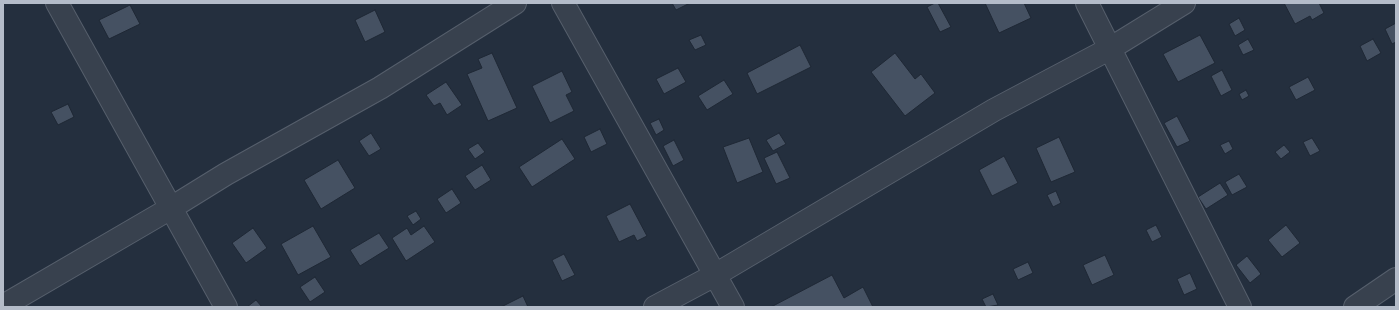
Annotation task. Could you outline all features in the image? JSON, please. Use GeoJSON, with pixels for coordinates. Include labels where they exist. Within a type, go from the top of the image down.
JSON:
{"type":"FeatureCollection","features":[{"type":"Feature","properties":{"kind":"street"},"geometry":{"type":"LineString","coordinates":[[57,3],[226,307]]}},
{"type":"Feature","properties":{"kind":"street"},"geometry":{"type":"LineString","coordinates":[[3,306],[171,208],[226,174],[380,88],[515,3]]}},
{"type":"Feature","properties":{"kind":"street"},"geometry":{"type":"LineString","coordinates":[[563,3],[733,307]]}},
{"type":"Feature","properties":{"kind":"street"},"geometry":{"type":"LineString","coordinates":[[1087,3],[1111,48],[1240,307]]}},
{"type":"Feature","properties":{"kind":"street"},"geometry":{"type":"LineString","coordinates":[[655,307],[715,275],[994,110],[1111,48],[1184,3]]}},
{"type":"Feature","properties":{"kind":"street"},"geometry":{"type":"LineString","coordinates":[[1355,307],[1396,279]]}},
{"type":"Feature","properties":{"kind":"building"},"geometry":{"type":"Polygon","coordinates":[[[672,3],[690,3],[676,10],[672,3]]]}},
{"type":"Feature","properties":{"kind":"building"},"geometry":{"type":"Polygon","coordinates":[[[938,3],[951,27],[940,32],[927,7],[938,3]]]}},
{"type":"Feature","properties":{"kind":"building"},"geometry":{"type":"Polygon","coordinates":[[[985,3],[1024,3],[1031,18],[999,33],[985,3]]]}},
{"type":"Feature","properties":{"kind":"building"},"geometry":{"type":"Polygon","coordinates":[[[1284,3],[1319,3],[1324,13],[1312,20],[1310,16],[1295,24],[1284,3]]]}},
{"type":"Feature","properties":{"kind":"building"},"geometry":{"type":"Polygon","coordinates":[[[130,5],[140,24],[109,39],[99,20],[130,5]]]}},
{"type":"Feature","properties":{"kind":"building"},"geometry":{"type":"Polygon","coordinates":[[[375,10],[385,32],[365,42],[355,20],[375,10]]]}},
{"type":"Feature","properties":{"kind":"building"},"geometry":{"type":"Polygon","coordinates":[[[1239,18],[1245,30],[1235,36],[1229,24],[1239,18]]]}},
{"type":"Feature","properties":{"kind":"building"},"geometry":{"type":"Polygon","coordinates":[[[1396,23],[1396,42],[1392,44],[1385,29],[1396,23]]]}},
{"type":"Feature","properties":{"kind":"building"},"geometry":{"type":"Polygon","coordinates":[[[701,35],[706,45],[695,50],[689,40],[701,35]]]}},
{"type":"Feature","properties":{"kind":"building"},"geometry":{"type":"Polygon","coordinates":[[[1200,35],[1215,63],[1178,82],[1163,54],[1200,35]]]}},
{"type":"Feature","properties":{"kind":"building"},"geometry":{"type":"Polygon","coordinates":[[[1248,39],[1254,50],[1243,55],[1238,45],[1248,39]]]}},
{"type":"Feature","properties":{"kind":"building"},"geometry":{"type":"Polygon","coordinates":[[[1373,39],[1381,53],[1367,61],[1360,46],[1373,39]]]}},
{"type":"Feature","properties":{"kind":"building"},"geometry":{"type":"Polygon","coordinates":[[[800,45],[811,67],[757,94],[747,73],[800,45]]]}},
{"type":"Feature","properties":{"kind":"building"},"geometry":{"type":"Polygon","coordinates":[[[492,53],[517,108],[488,121],[467,74],[482,68],[478,59],[492,53]]]}},
{"type":"Feature","properties":{"kind":"building"},"geometry":{"type":"Polygon","coordinates":[[[895,53],[915,79],[921,74],[935,93],[905,116],[871,72],[895,53]]]}},
{"type":"Feature","properties":{"kind":"building"},"geometry":{"type":"Polygon","coordinates":[[[678,68],[686,82],[664,94],[656,79],[678,68]]]}},
{"type":"Feature","properties":{"kind":"building"},"geometry":{"type":"Polygon","coordinates":[[[1222,70],[1232,90],[1221,96],[1211,76],[1222,70]]]}},
{"type":"Feature","properties":{"kind":"building"},"geometry":{"type":"Polygon","coordinates":[[[562,71],[572,92],[566,95],[574,111],[550,123],[532,86],[562,71]]]}},
{"type":"Feature","properties":{"kind":"building"},"geometry":{"type":"Polygon","coordinates":[[[1308,77],[1315,90],[1296,100],[1289,87],[1308,77]]]}},
{"type":"Feature","properties":{"kind":"building"},"geometry":{"type":"Polygon","coordinates":[[[724,80],[733,94],[707,110],[698,96],[724,80]]]}},
{"type":"Feature","properties":{"kind":"building"},"geometry":{"type":"Polygon","coordinates":[[[446,82],[462,105],[447,115],[440,103],[434,106],[426,95],[446,82]]]}},
{"type":"Feature","properties":{"kind":"building"},"geometry":{"type":"Polygon","coordinates":[[[1246,90],[1249,96],[1242,100],[1239,94],[1246,90]]]}},
{"type":"Feature","properties":{"kind":"building"},"geometry":{"type":"Polygon","coordinates":[[[68,104],[74,117],[58,125],[51,112],[68,104]]]}},
{"type":"Feature","properties":{"kind":"building"},"geometry":{"type":"Polygon","coordinates":[[[1177,116],[1190,141],[1177,147],[1164,123],[1177,116]]]}},
{"type":"Feature","properties":{"kind":"building"},"geometry":{"type":"Polygon","coordinates":[[[659,119],[664,130],[656,135],[650,123],[659,119]]]}},
{"type":"Feature","properties":{"kind":"building"},"geometry":{"type":"Polygon","coordinates":[[[600,129],[607,144],[591,152],[584,137],[600,129]]]}},
{"type":"Feature","properties":{"kind":"building"},"geometry":{"type":"Polygon","coordinates":[[[371,133],[381,149],[369,156],[359,141],[371,133]]]}},
{"type":"Feature","properties":{"kind":"building"},"geometry":{"type":"Polygon","coordinates":[[[779,133],[786,144],[773,151],[766,140],[779,133]]]}},
{"type":"Feature","properties":{"kind":"building"},"geometry":{"type":"Polygon","coordinates":[[[1059,137],[1075,172],[1051,182],[1036,148],[1059,137]]]}},
{"type":"Feature","properties":{"kind":"building"},"geometry":{"type":"Polygon","coordinates":[[[749,138],[763,172],[737,183],[723,147],[749,138]]]}},
{"type":"Feature","properties":{"kind":"building"},"geometry":{"type":"Polygon","coordinates":[[[1312,138],[1320,151],[1310,156],[1303,142],[1312,138]]]}},
{"type":"Feature","properties":{"kind":"building"},"geometry":{"type":"Polygon","coordinates":[[[562,139],[575,159],[532,187],[519,167],[562,139]]]}},
{"type":"Feature","properties":{"kind":"building"},"geometry":{"type":"Polygon","coordinates":[[[674,140],[684,160],[673,166],[663,146],[674,140]]]}},
{"type":"Feature","properties":{"kind":"building"},"geometry":{"type":"Polygon","coordinates":[[[1229,141],[1233,149],[1225,154],[1220,145],[1229,141]]]}},
{"type":"Feature","properties":{"kind":"building"},"geometry":{"type":"Polygon","coordinates":[[[478,143],[485,152],[475,159],[468,149],[478,143]]]}},
{"type":"Feature","properties":{"kind":"building"},"geometry":{"type":"Polygon","coordinates":[[[1284,145],[1290,152],[1281,159],[1275,152],[1284,145]]]}},
{"type":"Feature","properties":{"kind":"building"},"geometry":{"type":"Polygon","coordinates":[[[777,152],[790,178],[776,184],[764,158],[777,152]]]}},
{"type":"Feature","properties":{"kind":"building"},"geometry":{"type":"Polygon","coordinates":[[[1004,156],[1018,183],[992,196],[979,170],[1004,156]]]}},
{"type":"Feature","properties":{"kind":"building"},"geometry":{"type":"Polygon","coordinates":[[[338,160],[355,188],[321,209],[304,180],[338,160]]]}},
{"type":"Feature","properties":{"kind":"building"},"geometry":{"type":"Polygon","coordinates":[[[482,165],[491,180],[475,190],[465,176],[482,165]]]}},
{"type":"Feature","properties":{"kind":"building"},"geometry":{"type":"Polygon","coordinates":[[[1239,174],[1247,187],[1232,195],[1225,182],[1239,174]]]}},
{"type":"Feature","properties":{"kind":"building"},"geometry":{"type":"Polygon","coordinates":[[[1220,183],[1228,195],[1206,209],[1198,197],[1220,183]]]}},
{"type":"Feature","properties":{"kind":"building"},"geometry":{"type":"Polygon","coordinates":[[[452,189],[461,203],[446,213],[437,199],[452,189]]]}},
{"type":"Feature","properties":{"kind":"building"},"geometry":{"type":"Polygon","coordinates":[[[1056,191],[1061,203],[1053,207],[1047,195],[1056,191]]]}},
{"type":"Feature","properties":{"kind":"building"},"geometry":{"type":"Polygon","coordinates":[[[630,204],[647,236],[637,241],[634,235],[619,242],[606,216],[630,204]]]}},
{"type":"Feature","properties":{"kind":"building"},"geometry":{"type":"Polygon","coordinates":[[[416,211],[421,219],[413,225],[407,216],[416,211]]]}},
{"type":"Feature","properties":{"kind":"building"},"geometry":{"type":"Polygon","coordinates":[[[1156,225],[1162,237],[1152,242],[1146,230],[1156,225]]]}},
{"type":"Feature","properties":{"kind":"building"},"geometry":{"type":"Polygon","coordinates":[[[1286,225],[1300,243],[1282,257],[1268,240],[1286,225]]]}},
{"type":"Feature","properties":{"kind":"building"},"geometry":{"type":"Polygon","coordinates":[[[313,226],[331,257],[298,275],[281,244],[313,226]]]}},
{"type":"Feature","properties":{"kind":"building"},"geometry":{"type":"Polygon","coordinates":[[[424,226],[435,242],[406,261],[392,238],[407,228],[411,235],[424,226]]]}},
{"type":"Feature","properties":{"kind":"building"},"geometry":{"type":"Polygon","coordinates":[[[253,228],[267,248],[246,263],[232,243],[253,228]]]}},
{"type":"Feature","properties":{"kind":"building"},"geometry":{"type":"Polygon","coordinates":[[[379,233],[389,248],[360,266],[350,250],[379,233]]]}},
{"type":"Feature","properties":{"kind":"building"},"geometry":{"type":"Polygon","coordinates":[[[564,254],[575,275],[562,281],[552,260],[564,254]]]}},
{"type":"Feature","properties":{"kind":"building"},"geometry":{"type":"Polygon","coordinates":[[[1105,255],[1114,275],[1092,285],[1083,265],[1105,255]]]}},
{"type":"Feature","properties":{"kind":"building"},"geometry":{"type":"Polygon","coordinates":[[[1247,256],[1261,274],[1250,283],[1236,265],[1247,256]]]}},
{"type":"Feature","properties":{"kind":"building"},"geometry":{"type":"Polygon","coordinates":[[[1028,262],[1033,273],[1018,280],[1013,269],[1028,262]]]}},
{"type":"Feature","properties":{"kind":"building"},"geometry":{"type":"Polygon","coordinates":[[[1190,273],[1197,289],[1184,295],[1177,279],[1190,273]]]}},
{"type":"Feature","properties":{"kind":"building"},"geometry":{"type":"Polygon","coordinates":[[[832,275],[844,298],[863,287],[873,307],[771,307],[832,275]]]}},
{"type":"Feature","properties":{"kind":"building"},"geometry":{"type":"Polygon","coordinates":[[[315,277],[325,292],[310,302],[300,287],[315,277]]]}},
{"type":"Feature","properties":{"kind":"building"},"geometry":{"type":"Polygon","coordinates":[[[993,294],[998,305],[986,307],[982,299],[993,294]]]}},
{"type":"Feature","properties":{"kind":"building"},"geometry":{"type":"Polygon","coordinates":[[[523,296],[528,307],[501,307],[523,296]]]}},
{"type":"Feature","properties":{"kind":"building"},"geometry":{"type":"Polygon","coordinates":[[[256,300],[262,307],[247,307],[256,300]]]}}]}
